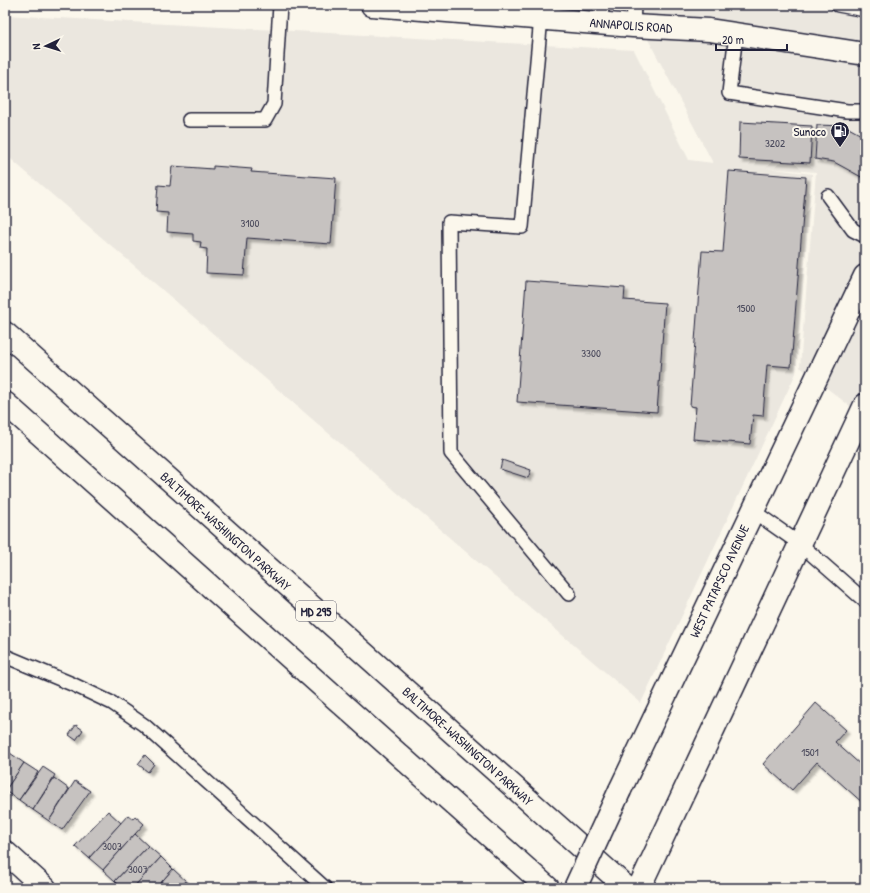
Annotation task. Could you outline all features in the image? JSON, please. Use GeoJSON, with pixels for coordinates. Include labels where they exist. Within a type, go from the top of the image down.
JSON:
{"type":"FeatureCollection","features":[{"type":"Feature","properties":{"kind":"main road","name":"ANNAPOLIS ROAD"},"geometry":{"type":"LineString","coordinates":[[372,5],[541,18],[601,14],[633,15],[709,30],[865,54]]}},
{"type":"Feature","properties":{"kind":"main road","name":"WEST PATAPSCO AVENUE"},"geometry":{"type":"LineString","coordinates":[[575,888],[752,511],[865,276]]}},
{"type":"Feature","properties":{"kind":"main road","name":"BALTIMORE-WASHINGTON PARKWAY"},"geometry":{"type":"LineString","coordinates":[[5,333],[627,888]]}},
{"type":"Feature","properties":{"kind":"main road"},"geometry":{"type":"LineString","coordinates":[[5,403],[548,888]]}},
{"type":"Feature","properties":{"kind":"main road"},"geometry":{"type":"LineString","coordinates":[[639,888],[865,405]]}},
{"type":"Feature","properties":{"kind":"main road"},"geometry":{"type":"LineString","coordinates":[[6,854],[45,888]]}},
{"type":"Feature","properties":{"kind":"lane"},"geometry":{"type":"LineString","coordinates":[[190,120],[265,120],[274,104],[280,5]]}},
{"type":"Feature","properties":{"kind":"lane"},"geometry":{"type":"LineString","coordinates":[[838,5],[865,10]]}},
{"type":"Feature","properties":{"kind":"lane"},"geometry":{"type":"LineString","coordinates":[[541,18],[522,227],[449,222],[451,454],[569,594]]}},
{"type":"Feature","properties":{"kind":"lane"},"geometry":{"type":"LineString","coordinates":[[736,34],[729,93],[847,111],[865,111]]}},
{"type":"Feature","properties":{"kind":"lane"},"geometry":{"type":"LineString","coordinates":[[828,196],[853,230],[865,236]]}},
{"type":"Feature","properties":{"kind":"lane"},"geometry":{"type":"LineString","coordinates":[[752,511],[800,544],[865,601]]}},
{"type":"Feature","properties":{"kind":"lane"},"geometry":{"type":"LineString","coordinates":[[5,656],[72,684],[112,703],[144,725],[325,888]]}},
{"type":"Feature","properties":{"kind":"shaded area"},"geometry":{"type":"Polygon","coordinates":[[[630,5],[865,5],[865,418],[800,367],[816,172],[767,168],[812,174],[796,373],[641,703],[5,154],[5,15],[634,50],[689,160],[713,163],[630,5]]]}},
{"type":"Feature","properties":{"kind":"building"},"geometry":{"type":"Polygon","coordinates":[[[740,122],[812,126],[810,163],[739,159],[740,122]]]}},
{"type":"Feature","properties":{"kind":"building","name":"Sunoco"},"geometry":{"type":"Polygon","coordinates":[[[817,125],[845,126],[865,137],[865,179],[834,162],[815,159],[817,125]]]}},
{"type":"Feature","properties":{"kind":"building"},"geometry":{"type":"Polygon","coordinates":[[[172,166],[213,169],[213,166],[252,169],[251,172],[336,178],[331,244],[247,238],[244,275],[206,273],[207,249],[200,248],[201,242],[193,241],[193,234],[167,232],[168,213],[156,212],[158,185],[170,186],[172,166]]]}},
{"type":"Feature","properties":{"kind":"building"},"geometry":{"type":"Polygon","coordinates":[[[729,171],[806,177],[791,367],[767,365],[763,416],[753,415],[750,444],[693,439],[696,407],[690,406],[702,251],[723,252],[729,171]]]}},
{"type":"Feature","properties":{"kind":"building"},"geometry":{"type":"Polygon","coordinates":[[[526,281],[625,288],[624,300],[665,303],[657,412],[517,402],[526,281]]]}},
{"type":"Feature","properties":{"kind":"building"},"geometry":{"type":"Polygon","coordinates":[[[502,460],[531,470],[528,478],[500,469],[502,460]]]}},
{"type":"Feature","properties":{"kind":"building"},"geometry":{"type":"Polygon","coordinates":[[[816,703],[846,730],[835,742],[862,766],[865,762],[865,805],[817,762],[792,790],[763,764],[816,703]]]}},
{"type":"Feature","properties":{"kind":"building"},"geometry":{"type":"Polygon","coordinates":[[[76,725],[83,730],[76,740],[69,735],[76,725]]]}},
{"type":"Feature","properties":{"kind":"building"},"geometry":{"type":"Polygon","coordinates":[[[10,753],[24,763],[5,791],[5,760],[10,753]]]}},
{"type":"Feature","properties":{"kind":"building"},"geometry":{"type":"Polygon","coordinates":[[[145,755],[154,764],[148,772],[138,764],[145,755]]]}},
{"type":"Feature","properties":{"kind":"building"},"geometry":{"type":"Polygon","coordinates":[[[24,763],[38,772],[19,800],[5,791],[24,763]]]}},
{"type":"Feature","properties":{"kind":"building"},"geometry":{"type":"Polygon","coordinates":[[[43,767],[55,775],[33,810],[19,800],[43,767]]]}},
{"type":"Feature","properties":{"kind":"building"},"geometry":{"type":"Polygon","coordinates":[[[54,778],[69,789],[49,821],[33,810],[54,778]]]}},
{"type":"Feature","properties":{"kind":"building"},"geometry":{"type":"Polygon","coordinates":[[[75,781],[90,791],[62,830],[49,821],[75,781]]]}},
{"type":"Feature","properties":{"kind":"building"},"geometry":{"type":"Polygon","coordinates":[[[108,811],[121,823],[89,858],[75,846],[108,811]]]}},
{"type":"Feature","properties":{"kind":"building"},"geometry":{"type":"Polygon","coordinates":[[[128,815],[133,819],[135,816],[144,824],[103,870],[89,858],[128,815]]]}},
{"type":"Feature","properties":{"kind":"building"},"geometry":{"type":"Polygon","coordinates":[[[135,834],[148,846],[115,881],[103,870],[135,834]]]}},
{"type":"Feature","properties":{"kind":"building"},"geometry":{"type":"Polygon","coordinates":[[[148,846],[161,857],[133,888],[122,888],[115,881],[148,846]]]}},
{"type":"Feature","properties":{"kind":"building"},"geometry":{"type":"Polygon","coordinates":[[[161,857],[173,869],[156,888],[133,888],[161,857]]]}},
{"type":"Feature","properties":{"kind":"building"},"geometry":{"type":"Polygon","coordinates":[[[173,869],[186,881],[179,888],[156,888],[173,869]]]}},
{"type":"Feature","properties":{"kind":"building"},"geometry":{"type":"Polygon","coordinates":[[[186,881],[195,888],[179,888],[186,881]]]}},
{"type":"Feature","properties":{"kind":"place","name":"Sunoco"},"geometry":{"type":"Point","coordinates":[840,148]}}]}
